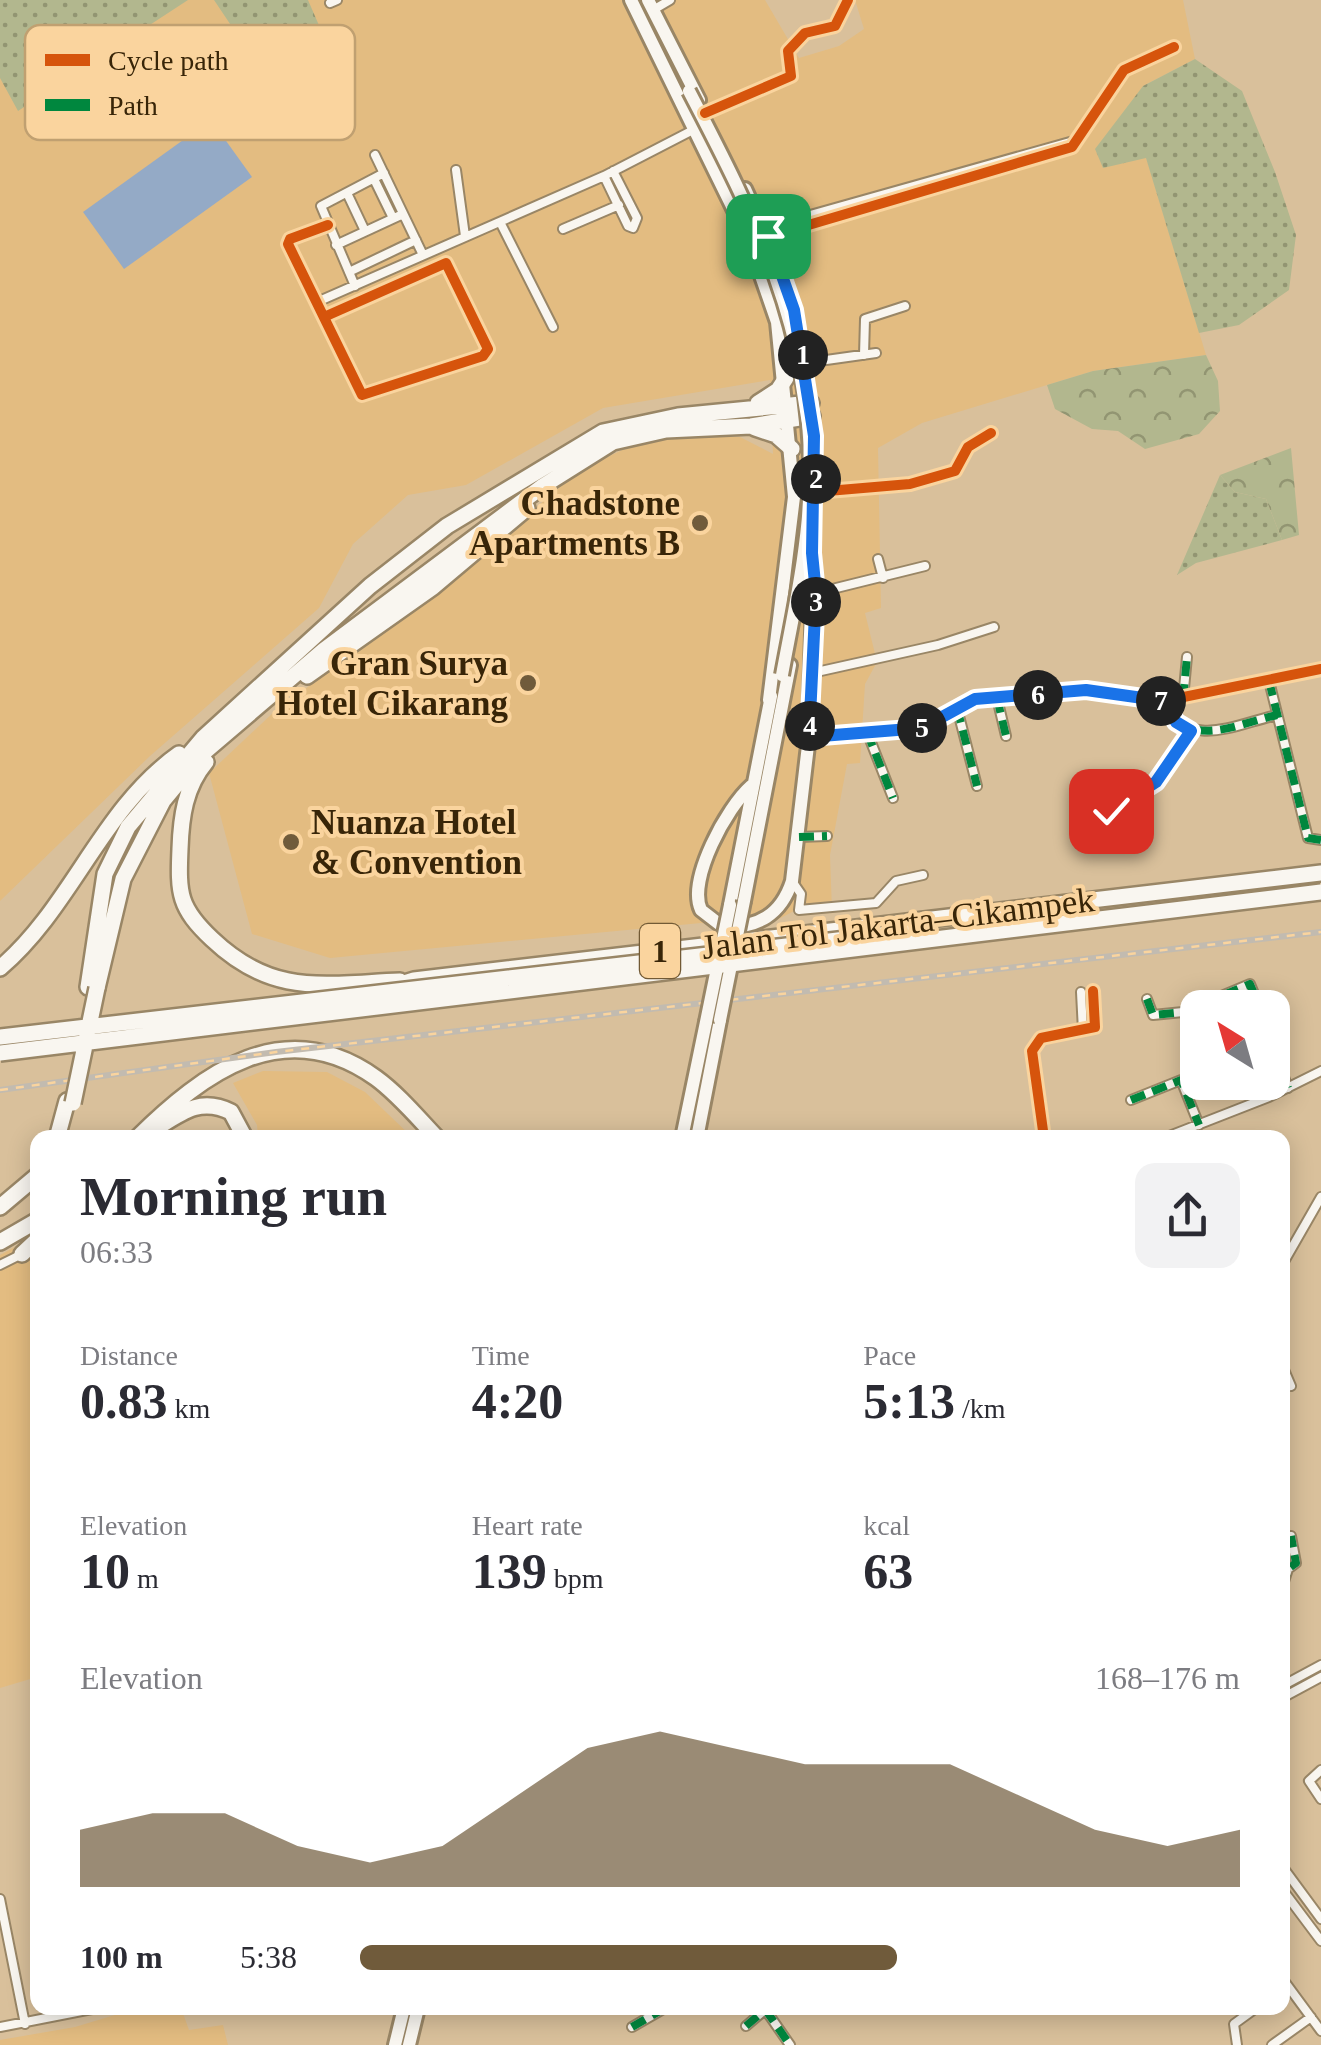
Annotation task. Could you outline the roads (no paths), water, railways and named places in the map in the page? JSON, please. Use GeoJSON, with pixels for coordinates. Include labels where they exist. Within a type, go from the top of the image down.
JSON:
{"type":"FeatureCollection","features":[{"type":"Feature","properties":{"kind":"highway"},"geometry":{"type":"LineString","coordinates":[[750,407],[775,393],[786,378]]}},
{"type":"Feature","properties":{"kind":"highway"},"geometry":{"type":"LineString","coordinates":[[0,968],[27,946],[58,908],[139,790],[203,738],[397,564],[447,526],[618,426],[750,407],[811,404]]}},
{"type":"Feature","properties":{"kind":"highway"},"geometry":{"type":"LineString","coordinates":[[751,426],[788,407]]}},
{"type":"Feature","properties":{"kind":"highway"},"geometry":{"type":"LineString","coordinates":[[62,1130],[93,987],[134,854],[182,776],[324,650],[557,476],[613,442],[646,432],[751,426],[791,443]]}},
{"type":"Feature","properties":{"kind":"highway"},"geometry":{"type":"LineString","coordinates":[[414,980],[308,983],[261,976],[242,966],[192,920],[181,902],[184,804],[197,772],[232,736],[340,651],[434,587],[519,516],[557,476]]}},
{"type":"Feature","properties":{"kind":"highway"},"geometry":{"type":"LineString","coordinates":[[93,987],[98,902],[110,862],[128,826],[203,738]]}},
{"type":"Feature","properties":{"kind":"highway","name":"Jalan Tol Jakarta–Cikampek"},"geometry":{"type":"LineString","coordinates":[[0,1036],[383,989],[414,980],[1321,873]]}},
{"type":"Feature","properties":{"kind":"highway","name":"1"},"geometry":{"type":"LineString","coordinates":[[0,1036],[1321,883]]}},
{"type":"Feature","properties":{"kind":"highway","name":"1"},"geometry":{"type":"LineString","coordinates":[[0,1057],[1321,892]]}},
{"type":"Feature","properties":{"kind":"highway","name":"Jalan Tol Jakarta–Cikampek"},"geometry":{"type":"LineString","coordinates":[[0,1057],[1321,900]]}},
{"type":"Feature","properties":{"kind":"highway"},"geometry":{"type":"LineString","coordinates":[[149,1130],[211,1073],[248,1057],[287,1051],[312,1052],[354,1064],[378,1079],[430,1130]]}},
{"type":"Feature","properties":{"kind":"highway"},"geometry":{"type":"LineString","coordinates":[[153,1130],[181,1112],[205,1104],[231,1112],[241,1130]]}},
{"type":"Feature","properties":{"kind":"highway"},"geometry":{"type":"LineString","coordinates":[[0,1207],[30,1182]]}},
{"type":"Feature","properties":{"kind":"highway"},"geometry":{"type":"LineString","coordinates":[[0,1216],[30,1195]]}},
{"type":"Feature","properties":{"kind":"highway"},"geometry":{"type":"LineString","coordinates":[[0,1242],[30,1225]]}},
{"type":"Feature","properties":{"kind":"highway"},"geometry":{"type":"LineString","coordinates":[[22,1254],[30,1246]]}},
{"type":"Feature","properties":{"kind":"main road"},"geometry":{"type":"LineString","coordinates":[[632,0],[762,270],[786,378],[794,497],[776,703]]}},
{"type":"Feature","properties":{"kind":"main road"},"geometry":{"type":"LineString","coordinates":[[650,5],[766,232],[794,310],[814,436],[812,553],[816,593],[809,737],[792,881],[780,908],[758,924],[717,926],[695,894],[701,870],[751,786]]}},
{"type":"Feature","properties":{"kind":"main road"},"geometry":{"type":"LineString","coordinates":[[660,24],[661,36],[756,234],[792,346],[804,472],[798,556],[776,703],[751,786],[737,903]]}},
{"type":"Feature","properties":{"kind":"main road"},"geometry":{"type":"LineString","coordinates":[[662,56],[688,92]]}},
{"type":"Feature","properties":{"kind":"main road"},"geometry":{"type":"LineString","coordinates":[[791,443],[802,430],[814,436]]}},
{"type":"Feature","properties":{"kind":"main road"},"geometry":{"type":"LineString","coordinates":[[684,1130],[713,1021],[776,703],[812,553]]}},
{"type":"Feature","properties":{"kind":"main road"},"geometry":{"type":"LineString","coordinates":[[698,1130],[713,1021]]}},
{"type":"Feature","properties":{"kind":"main road"},"geometry":{"type":"LineString","coordinates":[[396,2045],[402,2015]]}},
{"type":"Feature","properties":{"kind":"main road"},"geometry":{"type":"LineString","coordinates":[[409,2045],[416,2015]]}},
{"type":"Feature","properties":{"kind":"street"},"geometry":{"type":"LineString","coordinates":[[650,5],[670,0]]}},
{"type":"Feature","properties":{"kind":"street"},"geometry":{"type":"LineString","coordinates":[[705,112],[791,76],[788,51],[805,33],[836,26],[848,0]]}},
{"type":"Feature","properties":{"kind":"street"},"geometry":{"type":"LineString","coordinates":[[766,232],[1077,140],[1124,70],[1174,47]]}},
{"type":"Feature","properties":{"kind":"street"},"geometry":{"type":"LineString","coordinates":[[317,302],[604,176],[695,129]]}},
{"type":"Feature","properties":{"kind":"street"},"geometry":{"type":"LineString","coordinates":[[375,156],[398,216]]}},
{"type":"Feature","properties":{"kind":"street"},"geometry":{"type":"LineString","coordinates":[[456,170],[464,236]]}},
{"type":"Feature","properties":{"kind":"street"},"geometry":{"type":"LineString","coordinates":[[604,176],[633,228],[638,223],[613,171]]}},
{"type":"Feature","properties":{"kind":"street"},"geometry":{"type":"LineString","coordinates":[[355,286],[322,204],[384,174]]}},
{"type":"Feature","properties":{"kind":"street"},"geometry":{"type":"LineString","coordinates":[[374,178],[423,255]]}},
{"type":"Feature","properties":{"kind":"street"},"geometry":{"type":"LineString","coordinates":[[347,192],[365,231]]}},
{"type":"Feature","properties":{"kind":"street"},"geometry":{"type":"LineString","coordinates":[[562,229],[628,201]]}},
{"type":"Feature","properties":{"kind":"street"},"geometry":{"type":"LineString","coordinates":[[336,244],[398,216]]}},
{"type":"Feature","properties":{"kind":"street"},"geometry":{"type":"LineString","coordinates":[[500,222],[553,326]]}},
{"type":"Feature","properties":{"kind":"street"},"geometry":{"type":"LineString","coordinates":[[324,318],[446,263],[488,348],[483,356],[364,397],[324,318],[288,241],[328,225]]}},
{"type":"Feature","properties":{"kind":"street"},"geometry":{"type":"LineString","coordinates":[[349,272],[416,240]]}},
{"type":"Feature","properties":{"kind":"street"},"geometry":{"type":"LineString","coordinates":[[864,355],[864,319],[905,306]]}},
{"type":"Feature","properties":{"kind":"street"},"geometry":{"type":"LineString","coordinates":[[805,363],[876,353]]}},
{"type":"Feature","properties":{"kind":"street"},"geometry":{"type":"LineString","coordinates":[[816,492],[930,481],[956,471],[968,447],[991,433]]}},
{"type":"Feature","properties":{"kind":"street"},"geometry":{"type":"LineString","coordinates":[[878,559],[883,578]]}},
{"type":"Feature","properties":{"kind":"street"},"geometry":{"type":"LineString","coordinates":[[816,593],[925,566]]}},
{"type":"Feature","properties":{"kind":"street"},"geometry":{"type":"LineString","coordinates":[[812,673],[938,645],[994,627]]}},
{"type":"Feature","properties":{"kind":"street"},"geometry":{"type":"LineString","coordinates":[[1183,699],[1187,657]]}},
{"type":"Feature","properties":{"kind":"street"},"geometry":{"type":"LineString","coordinates":[[809,737],[922,728],[975,699],[1086,690],[1164,701],[1321,669]]}},
{"type":"Feature","properties":{"kind":"street"},"geometry":{"type":"LineString","coordinates":[[1269,681],[1308,838],[1321,840]]}},
{"type":"Feature","properties":{"kind":"street"},"geometry":{"type":"LineString","coordinates":[[997,698],[1006,736]]}},
{"type":"Feature","properties":{"kind":"street"},"geometry":{"type":"LineString","coordinates":[[1164,701],[1176,722],[1191,731],[1277,716]]}},
{"type":"Feature","properties":{"kind":"street"},"geometry":{"type":"LineString","coordinates":[[956,708],[977,786]]}},
{"type":"Feature","properties":{"kind":"street"},"geometry":{"type":"LineString","coordinates":[[1093,811],[1111,811],[1148,789],[1191,731]]}},
{"type":"Feature","properties":{"kind":"street"},"geometry":{"type":"LineString","coordinates":[[867,732],[893,798]]}},
{"type":"Feature","properties":{"kind":"street"},"geometry":{"type":"LineString","coordinates":[[799,837],[827,836]]}},
{"type":"Feature","properties":{"kind":"street"},"geometry":{"type":"LineString","coordinates":[[792,881],[801,894],[800,910],[818,910],[876,903],[896,881],[922,875]]}},
{"type":"Feature","properties":{"kind":"street"},"geometry":{"type":"LineString","coordinates":[[1043,1130],[1032,1051],[1041,1038],[1083,1031],[1097,1024],[1093,991]]}},
{"type":"Feature","properties":{"kind":"street"},"geometry":{"type":"LineString","coordinates":[[1081,992],[1083,1031]]}},
{"type":"Feature","properties":{"kind":"street"},"geometry":{"type":"LineString","coordinates":[[1147,999],[1153,1015],[1180,1011]]}},
{"type":"Feature","properties":{"kind":"street"},"geometry":{"type":"LineString","coordinates":[[1290,1087],[1321,1071]]}},
{"type":"Feature","properties":{"kind":"street"},"geometry":{"type":"LineString","coordinates":[[1131,1100],[1181,1080],[1198,1125]]}},
{"type":"Feature","properties":{"kind":"street"},"geometry":{"type":"LineString","coordinates":[[1185,1130],[1259,1100]]}},
{"type":"Feature","properties":{"kind":"street"},"geometry":{"type":"LineString","coordinates":[[1290,1251],[1321,1198]]}},
{"type":"Feature","properties":{"kind":"street"},"geometry":{"type":"LineString","coordinates":[[0,1265],[22,1254]]}},
{"type":"Feature","properties":{"kind":"street"},"geometry":{"type":"LineString","coordinates":[[1290,1568],[1296,1563],[1291,1536]]}},
{"type":"Feature","properties":{"kind":"street"},"geometry":{"type":"LineString","coordinates":[[1290,1682],[1321,1665]]}},
{"type":"Feature","properties":{"kind":"street"},"geometry":{"type":"LineString","coordinates":[[1290,1694],[1321,1677]]}},
{"type":"Feature","properties":{"kind":"street"},"geometry":{"type":"LineString","coordinates":[[1321,1770],[1309,1781],[1321,1799]]}},
{"type":"Feature","properties":{"kind":"street"},"geometry":{"type":"LineString","coordinates":[[1290,1877],[1321,1919]]}},
{"type":"Feature","properties":{"kind":"street"},"geometry":{"type":"LineString","coordinates":[[0,1899],[25,2024]]}},
{"type":"Feature","properties":{"kind":"street"},"geometry":{"type":"LineString","coordinates":[[1290,1900],[1321,1941]]}},
{"type":"Feature","properties":{"kind":"street"},"geometry":{"type":"LineString","coordinates":[[1290,1990],[1321,2031]]}},
{"type":"Feature","properties":{"kind":"street"},"geometry":{"type":"LineString","coordinates":[[0,2027],[66,2015]]}},
{"type":"Feature","properties":{"kind":"street"},"geometry":{"type":"LineString","coordinates":[[632,2027],[653,2015]]}},
{"type":"Feature","properties":{"kind":"street"},"geometry":{"type":"LineString","coordinates":[[746,2026],[758,2015]]}},
{"type":"Feature","properties":{"kind":"street"},"geometry":{"type":"LineString","coordinates":[[771,2015],[790,2045]]}},
{"type":"Feature","properties":{"kind":"street"},"geometry":{"type":"LineString","coordinates":[[1236,2045],[1234,2024],[1246,2015]]}},
{"type":"Feature","properties":{"kind":"street"},"geometry":{"type":"LineString","coordinates":[[1275,2044],[1311,2016]]}},
{"type":"Feature","properties":{"kind":"water"},"geometry":{"type":"Polygon","coordinates":[[[183,140],[225,140],[252,177],[124,269],[83,212],[183,140]]]}},
{"type":"Feature","properties":{"kind":"railway"},"geometry":{"type":"LineString","coordinates":[[0,1090],[276,1052],[1321,932]]}},
{"type":"Feature","properties":{"kind":"place","name":"Chadstone Apartments B"},"geometry":{"type":"Point","coordinates":[700,523]}},
{"type":"Feature","properties":{"kind":"place","name":"Gran Surya Hotel Cikarang"},"geometry":{"type":"Point","coordinates":[528,683]}},
{"type":"Feature","properties":{"kind":"place","name":"Nuanza Hotel & Convention"},"geometry":{"type":"Point","coordinates":[291,842]}}]}
